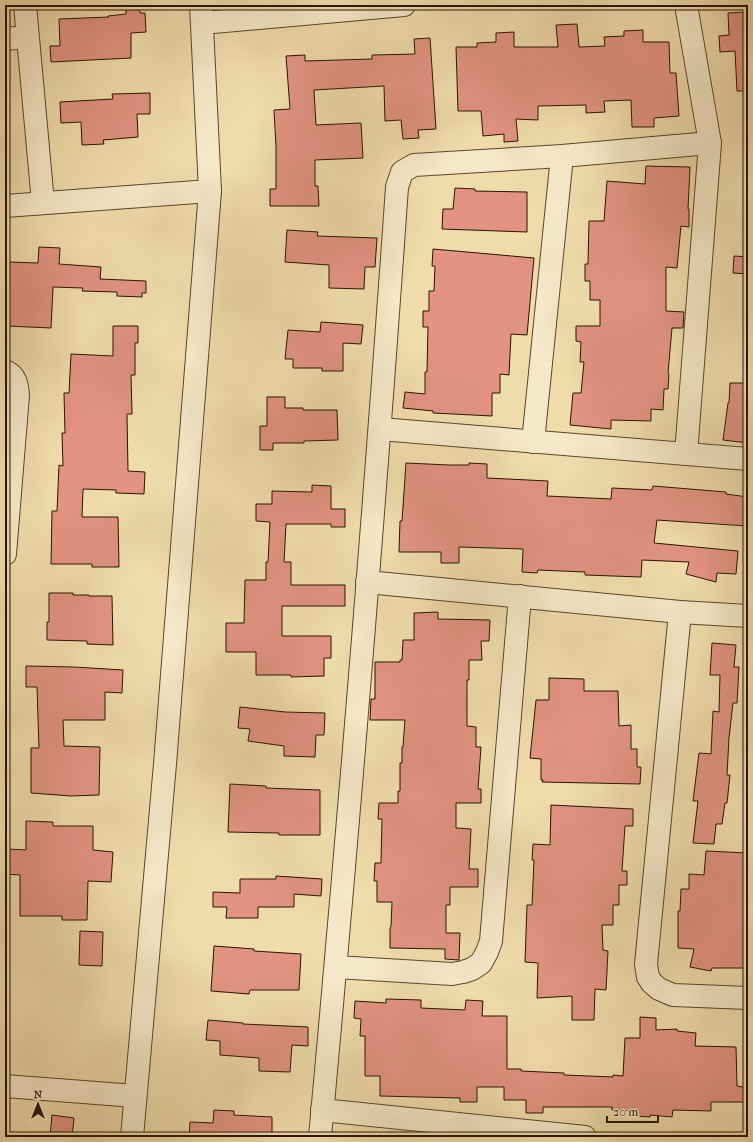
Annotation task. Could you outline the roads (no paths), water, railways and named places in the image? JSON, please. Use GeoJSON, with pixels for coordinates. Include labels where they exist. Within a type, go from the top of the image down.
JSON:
{"type":"FeatureCollection","features":[{"type":"Feature","properties":{"kind":"street"},"geometry":{"type":"LineString","coordinates":[[25,5],[43,203]]}},
{"type":"Feature","properties":{"kind":"street"},"geometry":{"type":"LineString","coordinates":[[686,5],[710,143],[686,454]]}},
{"type":"Feature","properties":{"kind":"street"},"geometry":{"type":"LineString","coordinates":[[132,1137],[166,756],[210,191],[201,14],[391,6]]}},
{"type":"Feature","properties":{"kind":"street"},"geometry":{"type":"LineString","coordinates":[[5,39],[27,37]]}},
{"type":"Feature","properties":{"kind":"street"},"geometry":{"type":"LineString","coordinates":[[320,1137],[336,967],[380,429],[397,187],[402,172],[414,165],[562,156],[710,143]]}},
{"type":"Feature","properties":{"kind":"street"},"geometry":{"type":"LineString","coordinates":[[533,442],[562,156]]}},
{"type":"Feature","properties":{"kind":"street"},"geometry":{"type":"LineString","coordinates":[[5,206],[210,191]]}},
{"type":"Feature","properties":{"kind":"street"},"geometry":{"type":"LineString","coordinates":[[5,371],[14,377],[17,384],[18,395],[5,554]]}},
{"type":"Feature","properties":{"kind":"street"},"geometry":{"type":"LineString","coordinates":[[380,429],[748,458]]}},
{"type":"Feature","properties":{"kind":"street"},"geometry":{"type":"LineString","coordinates":[[367,582],[680,612],[748,616]]}},
{"type":"Feature","properties":{"kind":"street"},"geometry":{"type":"LineString","coordinates":[[336,967],[452,974],[472,969],[481,963],[487,952],[491,941],[520,596]]}},
{"type":"Feature","properties":{"kind":"street"},"geometry":{"type":"LineString","coordinates":[[680,612],[646,964],[648,977],[659,989],[673,995],[748,998]]}},
{"type":"Feature","properties":{"kind":"street"},"geometry":{"type":"LineString","coordinates":[[5,1086],[135,1096]]}},
{"type":"Feature","properties":{"kind":"street"},"geometry":{"type":"LineString","coordinates":[[322,1110],[585,1137]]}}]}
